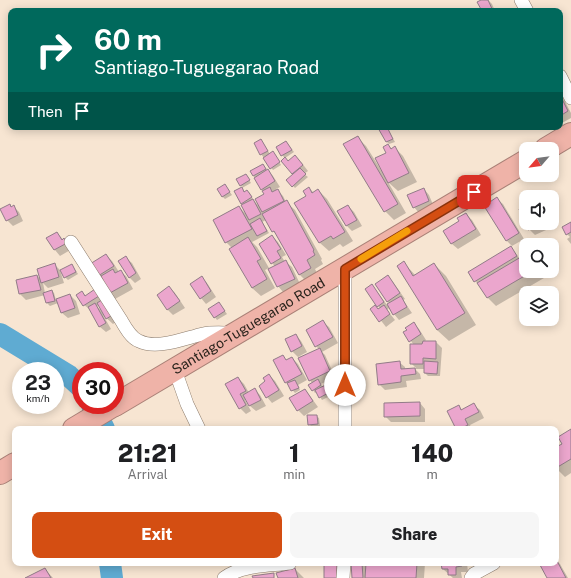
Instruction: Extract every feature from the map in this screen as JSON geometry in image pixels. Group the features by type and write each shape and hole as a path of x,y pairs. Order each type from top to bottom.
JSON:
{"highway":[{"path":"558,142 571,134"},
{"name":"Santiago-Tuguegarao Road","path":"124,400 519,165"},
{"name":"Santiago-Tuguegarao Road","path":"79,426 100,414"},
{"path":"0,473 12,466"}],"street":[{"path":"563,82 571,98"},
{"path":"71,242 120,320 138,341 150,344 163,343 204,334 234,333"},
{"path":"345,269 345,426"},
{"path":"175,370 187,404 198,426"},
{"path":"224,578 232,573 251,566"},
{"path":"343,578 344,566"},
{"path":"471,578 474,574 489,566"}],"building":[{"path":"481,0 488,0 492,8 480,8 477,2"},
{"path":"563,101 568,111 563,114"},
{"path":"379,130 388,130 393,139 386,142"},
{"path":"358,136 398,204 384,212 343,144"},
{"path":"261,139 268,151 260,155 254,143"},
{"path":"286,141 292,150 281,156 276,147"},
{"path":"388,144 391,149 395,146 409,173 388,183 375,158 386,153 383,147"},
{"path":"273,151 280,162 270,169 263,158"},
{"path":"295,155 303,165 292,174 281,161 285,157 288,161"},
{"path":"263,164 266,169 253,176 250,171"},
{"path":"300,168 306,174 292,187 286,180"},
{"path":"268,169 275,181 261,190 254,178"},
{"path":"246,174 250,180 240,186 236,179"},
{"path":"225,184 230,192 222,197 217,189"},
{"path":"242,187 244,192 247,190 252,197 241,204 234,191"},
{"path":"270,187 272,192 278,189 284,201 262,212 255,199 264,194 262,191"},
{"path":"309,187 312,193 318,189 345,232 333,239 331,236 319,243 294,203 306,196 303,191"},
{"path":"424,188 429,201 413,208 407,195"},
{"path":"497,197 519,233 506,241 484,206"},
{"path":"253,199 261,214 249,220 241,205"},
{"path":"287,200 314,250 315,255 307,260 311,268 299,275 274,231 272,232 262,214"},
{"path":"10,204 11,207 14,205 18,215 6,221 0,209"},
{"path":"348,205 357,220 346,226 337,211"},
{"path":"239,206 252,229 225,243 213,220"},
{"path":"466,213 476,229 451,244 443,231 459,221 457,218"},
{"path":"260,218 267,231 257,236 250,224"},
{"path":"571,222 571,232 566,235 562,227"},
{"path":"57,232 62,240 64,238 67,243 54,250 46,238"},
{"path":"272,235 281,249 277,251 281,258 271,264 259,244"},
{"path":"248,237 261,259 257,261 267,279 252,288 229,249"},
{"path":"511,246 517,256 474,282 468,272"},
{"path":"106,254 114,266 98,276 90,264"},
{"path":"126,256 136,273 129,278 118,261"},
{"path":"519,258 519,278 521,278 487,298 477,283"},
{"path":"286,260 295,279 277,287 268,269"},
{"path":"404,261 413,276 434,263 465,313 437,330 397,266"},
{"path":"55,263 59,277 41,283 37,269"},
{"path":"72,264 76,272 64,278 60,270"},
{"path":"113,269 115,273 121,270 128,283 108,294 101,281 103,280 101,276"},
{"path":"37,275 41,290 19,294 16,280"},
{"path":"388,275 400,293 387,302 375,284"},
{"path":"202,276 211,291 200,299 190,284"},
{"path":"372,284 384,302 377,307 365,289"},
{"path":"169,286 180,301 167,310 157,295"},
{"path":"95,289 99,296 83,306 76,295 82,291 85,296"},
{"path":"52,290 55,301 46,303 43,293"},
{"path":"70,294 75,308 61,313 56,299"},
{"path":"401,296 407,307 393,315 387,304"},
{"path":"105,298 114,314 106,319 97,303"},
{"path":"219,302 225,311 214,318 208,309"},
{"path":"95,303 106,323 99,327 88,307"},
{"path":"375,305 378,309 384,305 390,314 379,322 370,309"},
{"path":"323,320 333,337 315,347 306,330"},
{"path":"414,322 421,334 409,342 403,332 407,330 405,328"},
{"path":"296,334 302,346 291,352 285,339"},
{"path":"423,341 436,341 436,359 423,358 423,364 410,364 410,344 422,344"},
{"path":"320,348 330,371 309,381 298,358"},
{"path":"283,355 286,360 292,357 302,374 285,383 273,360"},
{"path":"400,361 401,369 415,368 416,374 401,376 401,382 378,385 376,364"},
{"path":"424,361 438,362 437,374 424,373"},
{"path":"269,374 279,390 266,398 259,386 265,381 263,378"},
{"path":"238,377 246,391 240,394 246,405 239,409 225,384"},
{"path":"318,379 321,385 312,391 308,385"},
{"path":"295,380 299,388 291,391 287,383"},
{"path":"330,383 334,390 319,398 315,390"},
{"path":"255,388 261,400 249,406 243,395"},
{"path":"305,389 313,401 297,411 289,398"},
{"path":"420,402 420,416 384,417 384,403"},
{"path":"474,403 479,412 465,419 468,425 454,426 447,411 459,405 461,410"},
{"path":"307,415 317,415 318,424 308,425"},
{"path":"571,429 571,459 559,466 559,446 562,444 559,436"},
{"path":"559,565 566,578 547,578 541,566 559,566"},
{"path":"324,566 337,566 337,578 324,578"},
{"path":"351,566 362,566 363,578 352,578"},
{"path":"366,566 417,566 416,578 365,578"},
{"path":"442,566 462,566 456,567 456,575 448,575 448,569 442,569"},
{"path":"45,568 51,578 25,578"},
{"path":"295,568 298,578 278,578 276,573"},
{"path":"274,573 274,578 253,578 252,576"}],"waterway":[{"path":"0,334 72,379"},
{"path":"96,414 102,426"},
{"path":"110,566 112,578"}],"slow traffic":[{"path":"361,259 407,231"}],"route":[{"path":"345,385 345,269 474,192"}]}
